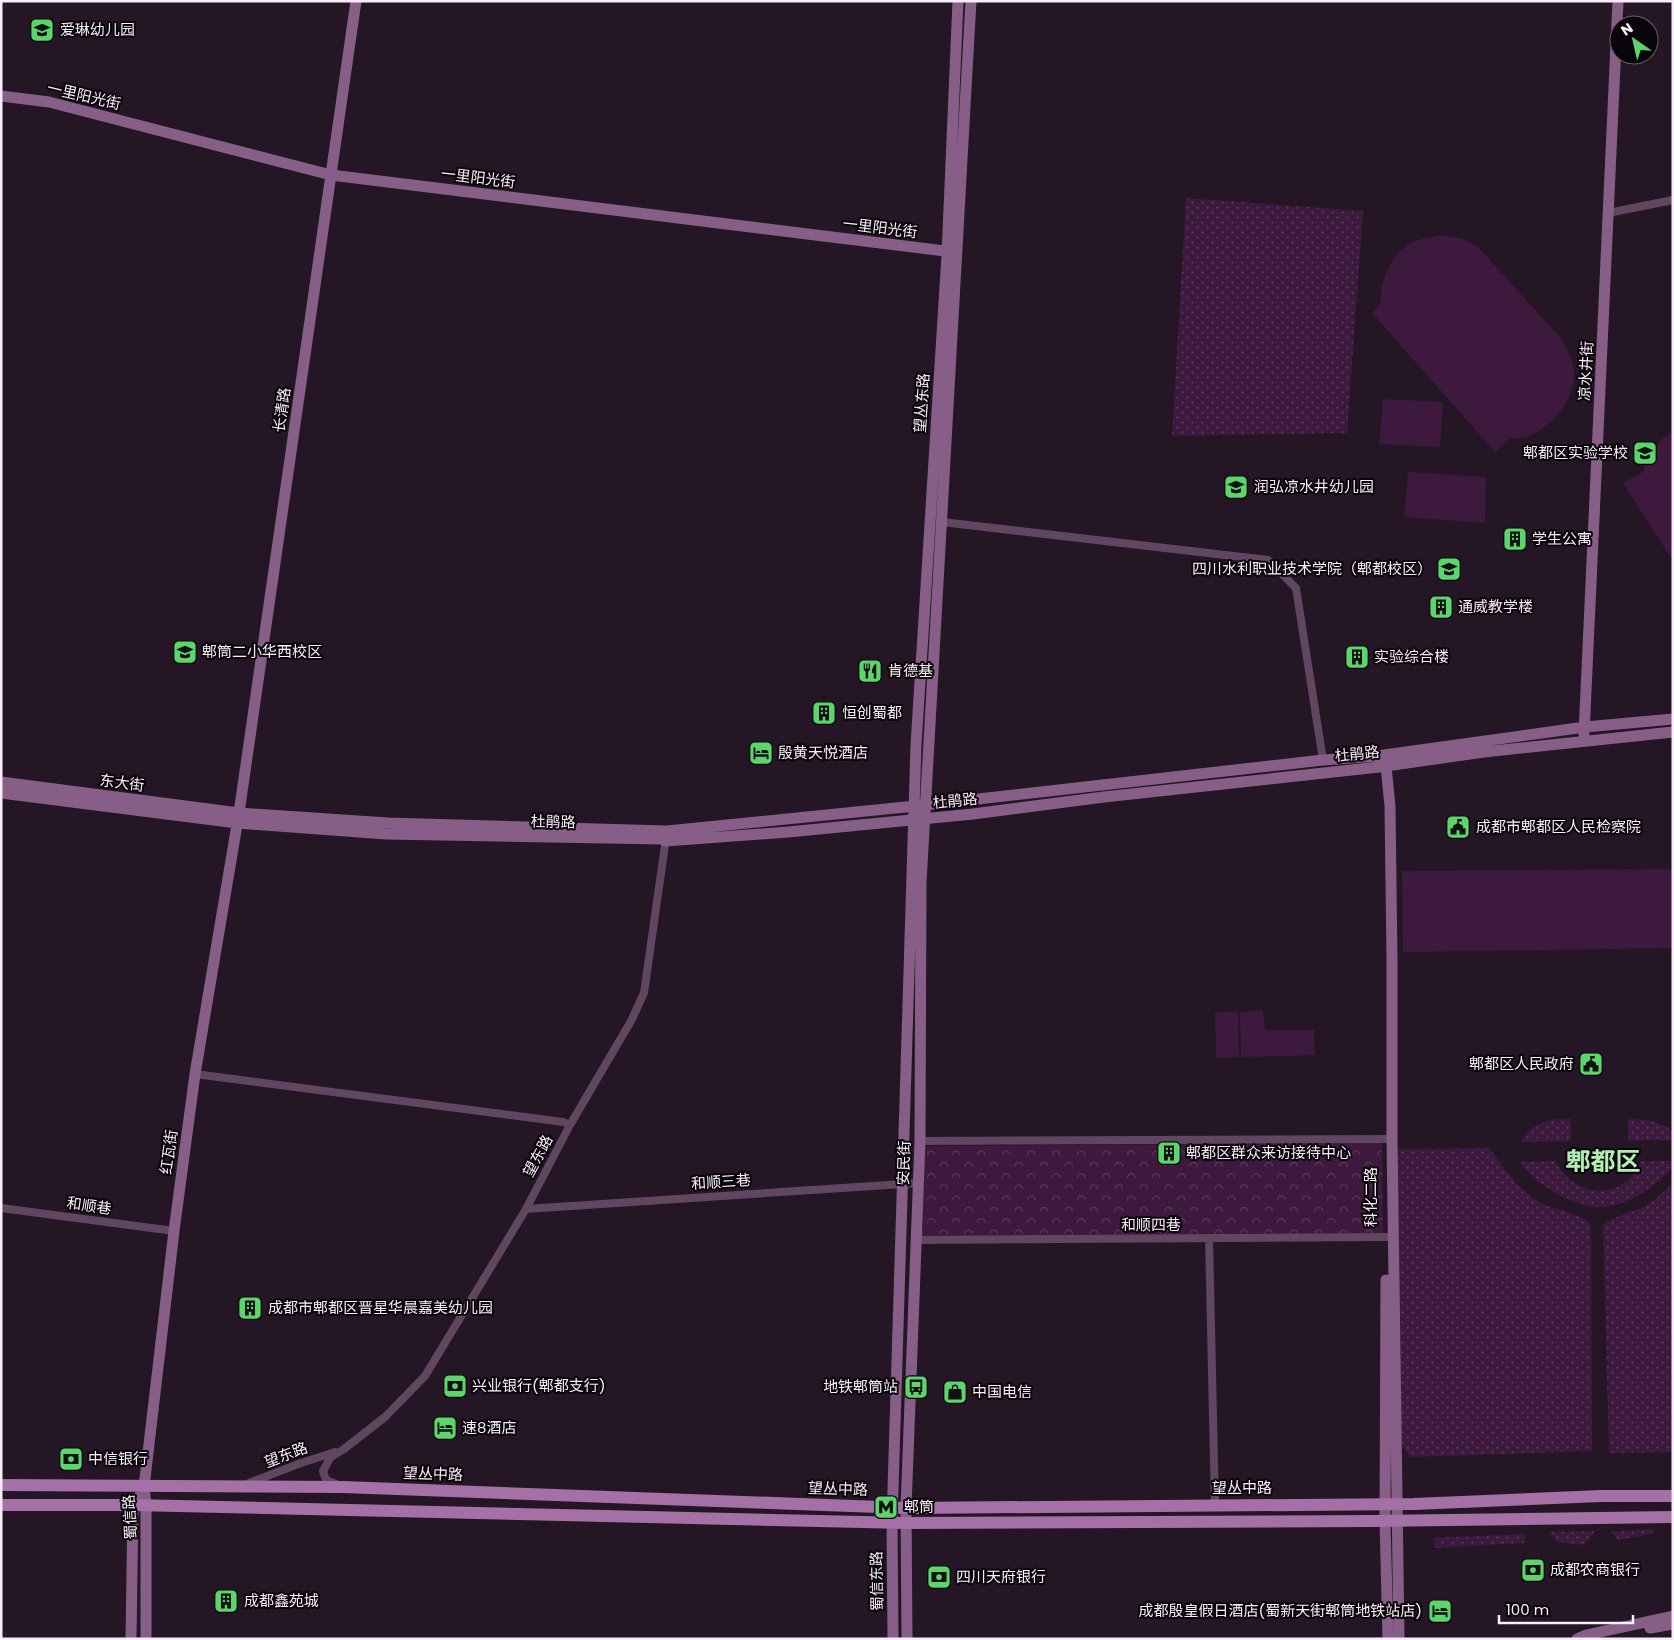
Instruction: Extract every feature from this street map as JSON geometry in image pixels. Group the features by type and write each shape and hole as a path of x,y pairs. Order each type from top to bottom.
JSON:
{"main road":[{"name":"长清路","path":"238,818 356,1"},
{"name":"望丛东路","path":"925,805 942,522 952,252 958,1"},
{"name":"望丛东路","path":"913,806 971,1"},
{"name":"凉水井街","path":"1584,741 1618,1"},
{"name":"一里阳光街","path":"1,96 49,102 331,175 952,252"},
{"name":"杜鹃路","path":"666,836 1323,760 1381,763 1584,728 1673,719"},
{"name":"杜鹃路","path":"238,818 666,836 788,832 918,819 1381,763 1673,732"},
{"name":"科化二路","path":"1381,763 1386,961 1386,1237 1391,1504 1388,1639"},
{"path":"1381,763 1390,806 1392,951 1391,1504"},
{"name":"东大街","path":"1,782 238,818"},
{"name":"东大街","path":"1,793 238,818"},
{"name":"安民街","path":"892,1522 902,1184 918,819 925,805"},
{"name":"安民街","path":"906,1523 920,1141 921,893 918,819 913,806"},
{"name":"红瓦街","path":"144,1487 174,1231 195,1074 238,818"},
{"name":"望丛中路","path":"1,1485 343,1488 906,1508 1391,1504 1600,1496 1673,1496"},
{"name":"蜀信路","path":"131,1639 140,1505 144,1487"},
{"path":"1,1505 140,1505 906,1523 1391,1521 1673,1517"},
{"name":"蜀信路","path":"140,1505 146,1639"},
{"path":"1391,1521 1399,1639"},
{"name":"蜀信东路","path":"892,1522 893,1639"},
{"name":"蜀信东路","path":"906,1523 906,1639"},
{"path":"1577,1639 1586,1635 1673,1616"},
{"path":"1602,1639 1673,1624"}],"street":[{"path":"1608,213 1673,200"},
{"path":"942,522 1268,560 1296,588 1323,760"},
{"name":"望东路","path":"343,1488 326,1480 323,1471 330,1458 385,1417 425,1376 526,1209 570,1125 631,1021 644,993 666,836"},
{"path":"195,1074 563,1122 570,1125"},
{"path":"920,1141 1386,1140"},
{"name":"和顺三巷","path":"526,1209 918,1183"},
{"name":"和顺巷","path":"1,1208 174,1231"},
{"name":"和顺四巷","path":"917,1240 1386,1237"},
{"path":"1209,1238 1216,1505"},
{"name":"望东路","path":"237,1486 261,1480 301,1463 344,1449"}],"green space":[{"path":"1186,198 1363,211 1347,433 1172,436"},
{"path":"1442,235 1463,239 1479,248 1560,337 1572,363 1574,372 1573,383 1563,407 1554,418 1533,434 1521,438 1510,438 1495,452 1372,313 1380,304 1385,275 1394,258 1418,240"},
{"path":"1383,399 1443,402 1440,447 1379,444"},
{"path":"1673,432 1673,561 1623,483 1643,472 1644,465 1653,448"},
{"path":"1408,472 1486,477 1485,523 1404,517"},
{"path":"1673,869 1673,948 1403,952 1402,871"},
{"path":"1263,1010 1265,1030 1314,1030 1315,1055 1241,1057 1240,1012"},
{"path":"1238,1011 1239,1057 1216,1058 1215,1012"},
{"path":"1556,1119 1571,1119 1571,1141 1520,1142 1535,1126"},
{"path":"1628,1119 1646,1120 1662,1125 1673,1131 1673,1140 1628,1141"},
{"path":"1382,1143 1383,1235 922,1238 924,1146"},
{"path":"1489,1148 1522,1189 1538,1201 1576,1215 1591,1224 1592,1451 1410,1457 1400,1443 1397,1149"},
{"path":"1555,1161 1564,1174 1575,1183 1586,1189 1599,1191 1611,1189 1622,1184 1633,1175 1641,1161 1673,1161 1673,1167 1647,1190 1627,1201 1605,1207 1593,1207 1579,1204 1557,1194 1537,1180 1520,1162"},
{"path":"1673,1183 1673,1452 1609,1453 1603,1225 1649,1204"},
{"path":"1655,1529 1651,1534 1618,1540 1612,1532"},
{"path":"1595,1531 1584,1545 1557,1542 1549,1532"},
{"path":"1525,1534 1525,1543 1434,1548 1434,1538"}],"place":[{"name":"爱琳幼儿园","path":"42,30"},
{"name":"郫都区实验学校","path":"1645,453"},
{"name":"润弘凉水井幼儿园","path":"1236,487"},
{"name":"学生公寓","path":"1515,539"},
{"name":"四川水利职业技术学院（郫都校区）","path":"1449,569"},
{"name":"通威教学楼","path":"1441,607"},
{"name":"郫筒二小华西校区","path":"185,652"},
{"name":"实验综合楼","path":"1357,657"},
{"name":"肯德基","path":"870,671"},
{"name":"恒创蜀都","path":"824,713"},
{"name":"殷黄天悦酒店","path":"761,753"},
{"name":"成都市郫都区人民检察院","path":"1458,827"},
{"name":"郫都区人民政府","path":"1591,1064"},
{"name":"郫都区群众来访接待中心","path":"1169,1153"},
{"name":"成都市郫都区晋星华晨嘉美幼儿园","path":"250,1308"},
{"name":"兴业银行(郫都支行)","path":"455,1386"},
{"name":"地铁郫筒站","path":"916,1387"},
{"name":"中国电信","path":"955,1392"},
{"name":"速8酒店","path":"445,1428"},
{"name":"中信银行","path":"71,1459"},
{"name":"郫筒","path":"886,1507"},
{"name":"成都农商银行","path":"1533,1570"},
{"name":"四川天府银行","path":"939,1577"},
{"name":"成都鑫苑城","path":"226,1601"},
{"name":"成都殷皇假日酒店(蜀新天街郫筒地铁站店)","path":"1440,1611"}],"district":[{"name":"郫都区","path":"1603,1161"}]}
